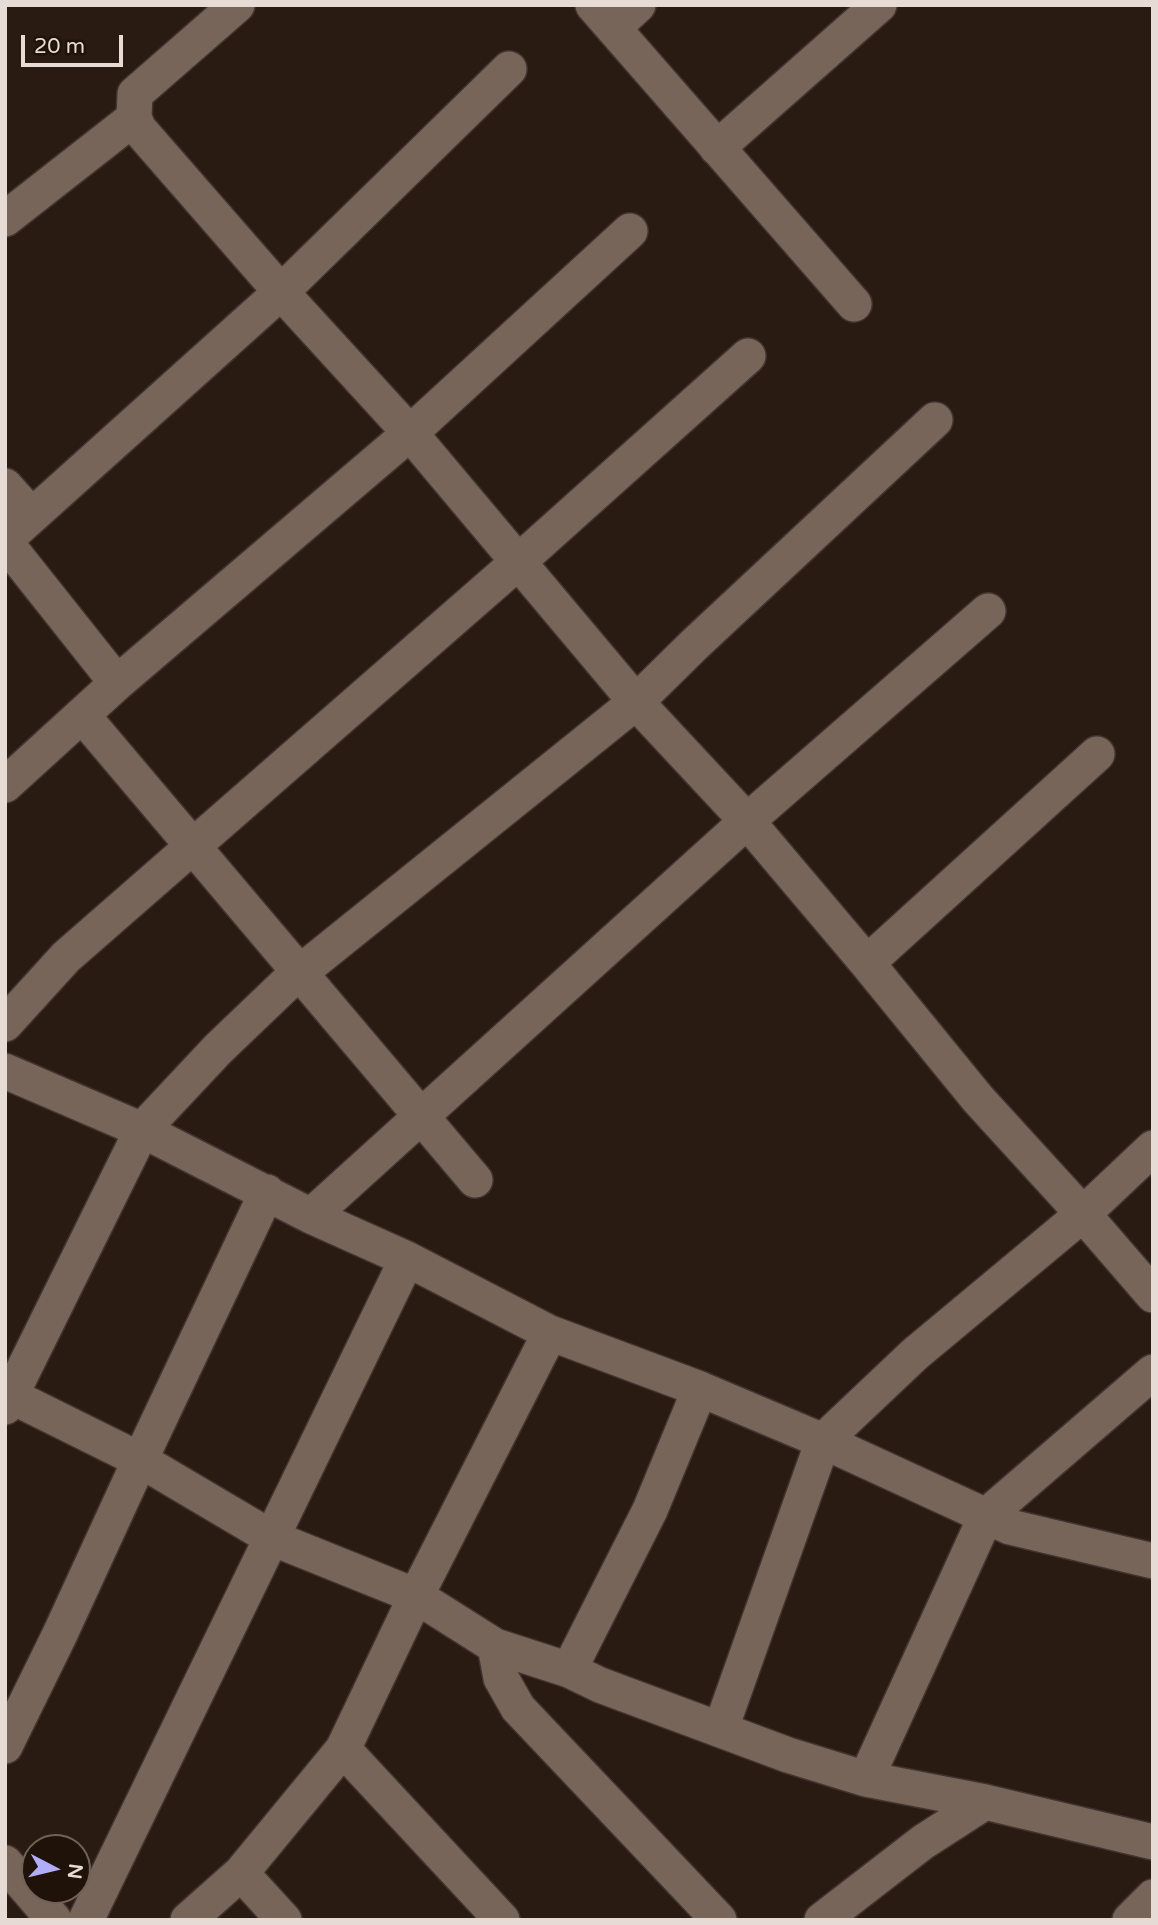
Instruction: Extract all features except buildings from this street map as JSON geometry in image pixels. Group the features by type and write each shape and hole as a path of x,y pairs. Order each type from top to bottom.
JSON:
{"street":[{"path":"237,5 135,94 134,118 139,129 281,292 410,433 636,702 747,821 978,1099 1153,1295"},
{"path":"718,148 879,5"},
{"path":"615,13 718,148 855,304"},
{"path":"117,683 5,541 281,292 509,69"},
{"path":"5,219 134,118"},
{"path":"5,785 117,683 410,433 630,231"},
{"path":"5,1024 66,957 517,563 748,356"},
{"path":"935,420 636,702 299,974 218,1049 142,1130 7,1398 140,1460 272,1538 416,1596 495,1646 569,1670 600,1685 788,1755 866,1779 985,1802 1153,1842"},
{"path":"5,486 31,515"},
{"path":"311,1216 747,821 988,611"},
{"path":"82,715 475,1180"},
{"path":"867,963 1097,754"},
{"path":"5,1071 142,1130 311,1216 407,1259 550,1333 700,1389 823,1441 1010,1527 1153,1561"},
{"path":"721,1728 823,1441 915,1354 1083,1214 1153,1148"},
{"path":"5,1746 267,1192"},
{"path":"86,1920 407,1259"},
{"path":"188,1920 241,1873 343,1749 416,1596 550,1333"},
{"path":"866,1779 986,1516 1153,1372"},
{"path":"569,1670 650,1510 700,1389"},
{"path":"495,1646 501,1678 519,1709 719,1920"},
{"path":"343,1749 502,1920"},
{"path":"822,1920 923,1842 985,1802"},
{"path":"5,1863 54,1920"},
{"path":"241,1873 284,1920"},
{"path":"1130,1920 1153,1897"}]}
